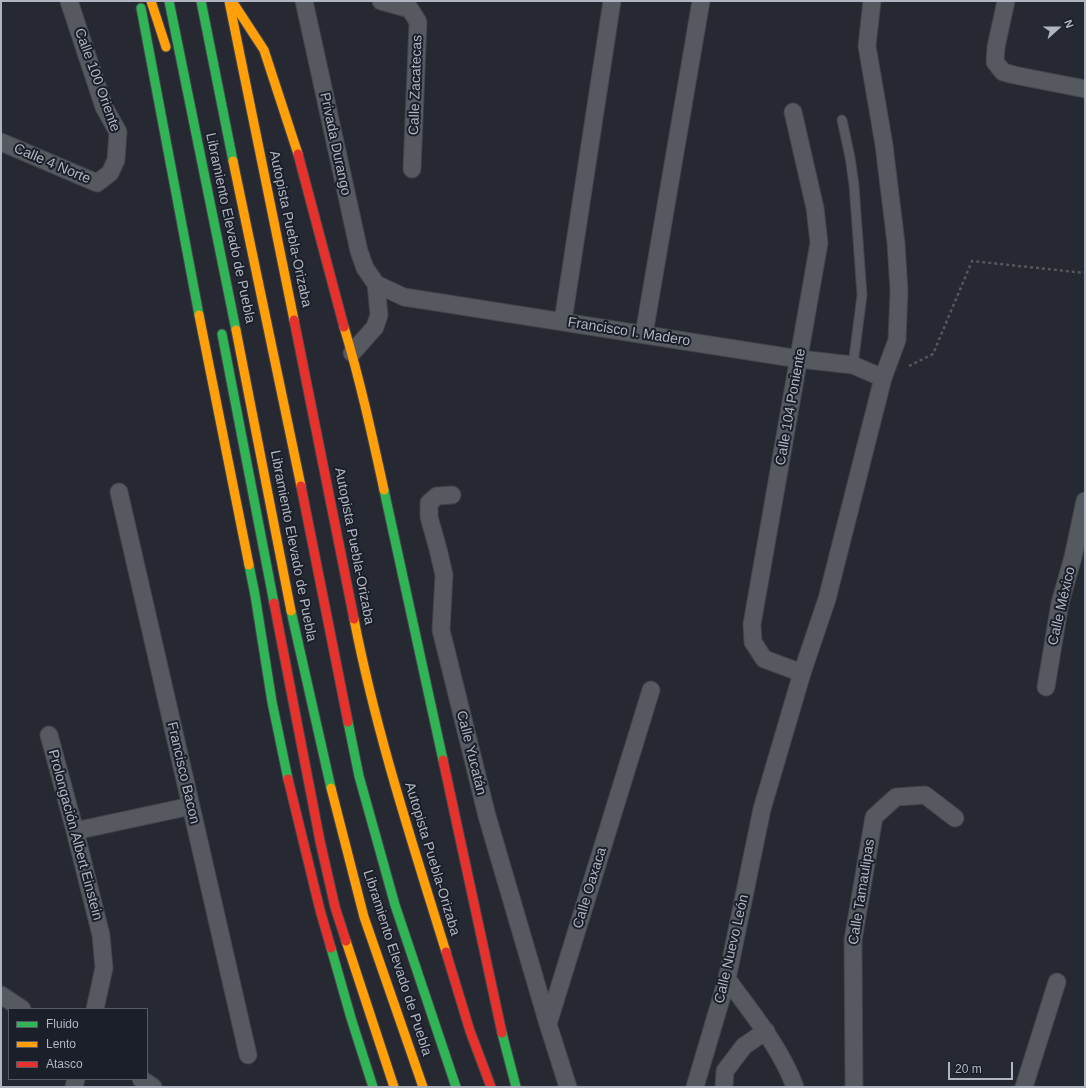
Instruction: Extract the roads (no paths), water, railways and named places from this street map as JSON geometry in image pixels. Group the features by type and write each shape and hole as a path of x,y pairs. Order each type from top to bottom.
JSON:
{"main road":[{"path":"140,1 218,415 255,595 272,702 294,807 320,910 350,1018 373,1087"},
{"path":"151,1 168,55"},
{"name":"Libramiento Elevado de Puebla","path":"169,1 252,409 294,628 327,771 364,917 423,1087"},
{"name":"Libramiento Elevado de Puebla","path":"202,1 244,216 312,538 359,776 395,905 456,1087"},
{"path":"230,1 264,50 303,168 352,353 371,430 507,1056 516,1087"},
{"name":"Autopista Puebla-Orizaba","path":"230,1 362,661 393,776 430,901 470,1031 491,1087"},
{"path":"220,327 320,841 337,914 394,1087"}],"street":[{"name":"Calle 100 Oriente","path":"69,1 104,107 118,132 116,160"},
{"name":"Privada Durango","path":"304,1 359,251 365,268 376,284"},
{"name":"Calle Zacatecas","path":"381,1 410,9 418,22 412,169"},
{"path":"563,322 612,1"},
{"path":"644,334 701,1"},
{"name":"Calle Nuevo León","path":"695,1087 727,979 762,809 802,673 827,600 883,378 897,340 899,291 896,243 884,145 867,46 872,1"},
{"path":"1006,1 996,47 995,62 1003,72 1085,89"},
{"name":"Calle 104 Poniente","path":"793,112 815,208 819,243 800,359 752,624 753,642 764,659 802,673"},
{"name":"Calle 4 Norte","path":"1,142 97,183 110,173 116,160"},
{"path":"352,353 375,327 379,314 376,284"},
{"name":"Francisco I. Madero","path":"376,284 404,296 800,359 853,365 883,378"},
{"name":"Francisco Bacon","path":"119,492 248,1055"},
{"name":"Calle Yucatán","path":"452,495 437,496 429,503 429,517 444,575 441,630 487,816 548,1024"},
{"name":"Calle México","path":"1046,687 1060,603 1079,559 1085,501"},
{"name":"Calle Oaxaca","path":"548,1024 651,690"},
{"name":"Prolongación Albert Einstein","path":"49,735 101,935 104,968 95,1008"},
{"name":"Calle Tamaulipas","path":"854,1087 853,940 874,817 896,797 925,795 955,818"},
{"path":"75,831 190,806"},
{"path":"727,979 766,1031 792,1077 795,1087"},
{"path":"1024,1087 1057,982"},
{"path":"1,995 20,1008"},
{"path":"548,1024 568,1087"},
{"path":"724,1087 725,1071 744,1046 766,1031"},
{"path":"142,1080 153,1087"}],"lane":[{"path":"842,120 850,156 854,185 862,295 853,365"}]}
